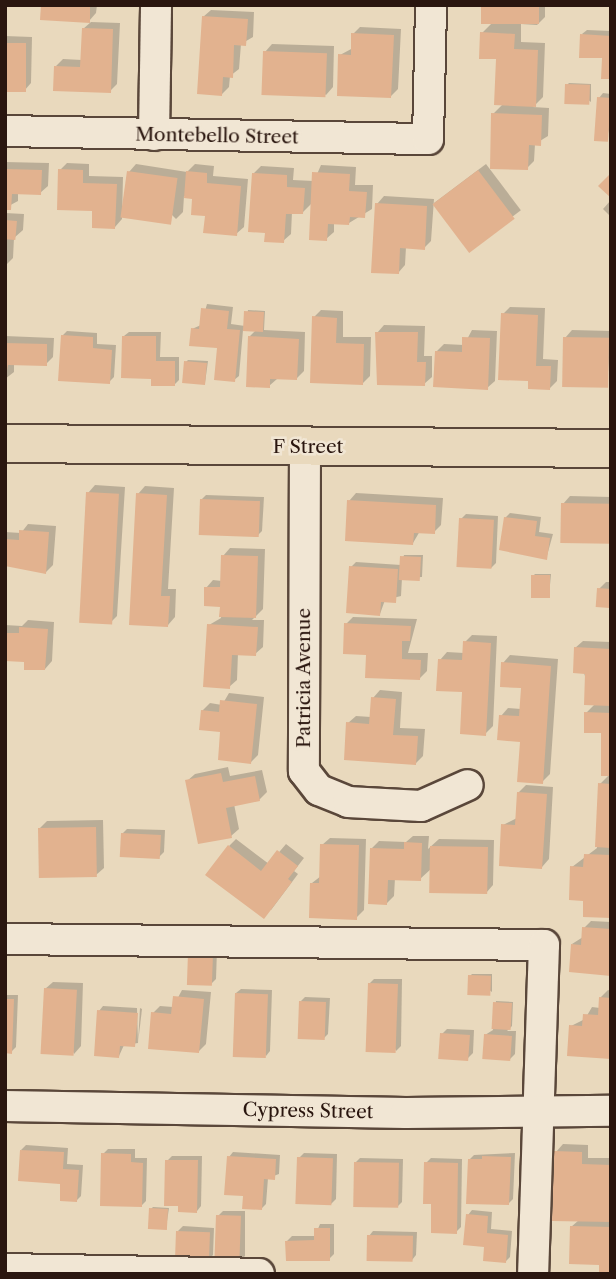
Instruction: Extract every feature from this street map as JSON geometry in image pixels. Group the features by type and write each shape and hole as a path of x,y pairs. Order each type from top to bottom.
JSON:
{"main road":[{"name":"F Street","path":"5,443 611,448"}],"street":[{"path":"154,135 156,5"},
{"name":"Montebello Street","path":"5,131 428,139 431,5"},
{"name":"Patricia Avenue","path":"305,447 304,771 319,790 348,802 421,806 468,786"},
{"path":"5,939 544,945 533,1274"},
{"name":"Cypress Street","path":"5,1106 406,1113 537,1109 611,1111"},
{"path":"5,1269 259,1274"}],"building":[{"path":"41,5 90,5 90,23 40,20"},
{"path":"481,5 539,5 539,24 481,24"},
{"path":"202,16 248,19 246,46 234,45 233,78 223,77 222,96 197,94"},
{"path":"82,28 113,29 111,93 53,91 54,66 80,67"},
{"path":"480,32 515,34 514,49 538,50 536,107 494,105 496,59 479,59"},
{"path":"351,33 394,35 391,98 337,96 338,54 351,55"},
{"path":"580,34 611,36 611,79 601,79 602,58 579,58"},
{"path":"5,43 26,43 26,92 5,92"},
{"path":"263,51 327,53 325,97 261,95"},
{"path":"565,84 590,85 589,105 564,104"},
{"path":"597,97 611,98 608,142 594,141"},
{"path":"491,113 542,115 541,146 529,145 528,170 490,169"},
{"path":"5,169 42,170 41,195 12,194 11,210 5,210"},
{"path":"58,169 83,170 83,183 117,184 115,229 92,228 92,211 57,210"},
{"path":"478,170 515,219 469,253 432,204"},
{"path":"127,171 178,178 171,225 120,218"},
{"path":"186,171 207,173 207,183 241,186 237,236 203,233 205,216 191,215 192,199 184,198"},
{"path":"312,172 350,174 349,191 367,192 365,218 350,217 349,225 328,224 327,241 309,240"},
{"path":"252,173 287,175 287,187 305,188 303,214 286,214 284,243 264,242 265,233 248,232"},
{"path":"611,173 611,198 598,186"},
{"path":"375,203 427,206 425,250 400,248 399,274 371,273"},
{"path":"5,220 17,221 15,240 5,239"},
{"path":"201,308 229,311 227,329 240,330 235,382 214,380 217,348 189,346 191,328 199,329"},
{"path":"244,311 264,312 263,332 243,331"},
{"path":"501,313 538,315 536,366 551,366 550,390 528,389 528,381 498,380"},
{"path":"312,316 337,318 336,343 364,344 363,385 310,383"},
{"path":"375,332 418,332 417,362 426,362 425,386 377,385"},
{"path":"61,335 93,337 93,348 112,350 110,384 58,381"},
{"path":"122,336 156,336 156,361 175,361 175,386 151,386 151,379 121,378"},
{"path":"248,336 299,339 297,380 270,379 270,388 246,387"},
{"path":"462,337 490,338 488,390 433,387 435,351 462,352"},
{"path":"563,337 609,338 608,388 562,387"},
{"path":"5,343 47,344 47,366 8,365 5,381"},
{"path":"184,361 207,363 205,385 182,383"},
{"path":"86,492 119,494 112,625 79,623"},
{"path":"136,493 167,495 161,596 170,596 168,627 129,625"},
{"path":"200,499 260,501 259,537 199,535"},
{"path":"347,500 436,505 435,534 414,533 413,545 345,541"},
{"path":"561,503 611,504 610,544 560,543"},
{"path":"504,517 537,521 535,536 550,538 547,560 499,550"},
{"path":"459,518 494,520 491,569 456,567"},
{"path":"19,530 49,532 46,574 5,566 5,539 19,540"},
{"path":"221,555 258,556 256,618 219,617 220,607 204,606 204,587 220,587"},
{"path":"400,556 421,557 420,581 399,580"},
{"path":"349,566 398,569 396,603 381,602 380,616 346,613"},
{"path":"531,575 550,575 550,598 531,598"},
{"path":"597,588 611,589 610,608 596,607"},
{"path":"344,623 411,626 410,641 402,641 402,659 421,660 420,680 365,678 366,655 343,654"},
{"path":"207,624 258,627 256,656 232,655 230,689 203,687"},
{"path":"19,627 48,629 45,670 24,670 24,662 5,661 5,633 19,633"},
{"path":"463,641 491,643 486,736 460,734 462,692 436,691 438,659 462,660"},
{"path":"574,647 611,649 611,706 584,705 585,674 573,673"},
{"path":"501,662 551,666 543,784 517,782 520,742 497,740 499,715 519,716 521,688 500,687"},
{"path":"371,697 396,699 393,735 418,736 416,765 344,760 346,722 369,724"},
{"path":"220,700 257,704 251,764 218,760 220,732 199,730 201,710 219,712"},
{"path":"584,712 611,713 611,776 601,776 601,733 584,733"},
{"path":"221,773 223,782 255,776 260,801 226,808 232,838 198,844 185,780"},
{"path":"598,783 611,784 611,848 595,847"},
{"path":"517,792 547,794 542,869 499,866 501,824 515,825"},
{"path":"96,827 97,877 39,878 38,828"},
{"path":"121,833 161,835 160,859 120,857"},
{"path":"404,842 422,843 421,881 388,880 387,905 368,904 370,848 404,849"},
{"path":"320,844 359,845 357,920 309,918 310,883 319,883"},
{"path":"228,845 261,871 277,850 298,866 288,879 292,882 264,919 205,875"},
{"path":"430,846 488,847 487,894 429,893"},
{"path":"584,854 611,855 611,918 583,917 583,901 569,900 570,866 583,867"},
{"path":"582,927 611,929 611,976 569,972 571,944 581,945"},
{"path":"188,953 213,954 212,986 187,985"},
{"path":"468,975 491,976 490,996 467,995"},
{"path":"368,983 398,984 396,1053 366,1052"},
{"path":"44,988 77,990 74,1056 41,1054"},
{"path":"235,993 268,994 266,1058 233,1057"},
{"path":"173,996 204,999 199,1053 148,1049 151,1012 171,1014"},
{"path":"599,997 611,998 611,1059 567,1056 569,1025 582,1026 583,1014 598,1015"},
{"path":"5,999 14,999 12,1054 5,1053"},
{"path":"299,1001 326,1002 325,1040 298,1039"},
{"path":"493,1002 512,1003 511,1030 492,1029"},
{"path":"97,1010 138,1013 135,1047 120,1046 119,1058 94,1056"},
{"path":"440,1033 470,1035 468,1061 438,1059"},
{"path":"484,1034 512,1036 510,1061 482,1059"},
{"path":"20,1150 64,1152 63,1169 79,1170 77,1202 60,1201 60,1184 18,1181"},
{"path":"554,1151 582,1152 582,1164 611,1165 611,1222 552,1221"},
{"path":"101,1153 131,1154 131,1162 143,1163 142,1207 100,1206"},
{"path":"227,1156 276,1159 275,1180 264,1179 262,1210 242,1209 243,1196 224,1195"},
{"path":"482,1156 511,1157 509,1205 466,1204 468,1159 482,1159"},
{"path":"297,1157 333,1158 331,1205 295,1204"},
{"path":"165,1160 198,1160 197,1213 178,1212 178,1206 164,1206"},
{"path":"354,1162 399,1163 398,1208 353,1207"},
{"path":"424,1162 458,1163 457,1234 431,1233 431,1204 423,1204"},
{"path":"149,1208 168,1209 167,1230 148,1229"},
{"path":"466,1214 488,1216 487,1233 508,1235 506,1263 483,1261 484,1247 463,1245"},
{"path":"216,1215 241,1216 239,1263 214,1262"},
{"path":"570,1226 611,1227 611,1274 599,1274 599,1265 569,1264"},
{"path":"314,1228 330,1228 330,1261 286,1261 285,1241 314,1240"},
{"path":"176,1231 210,1232 209,1261 175,1260"},
{"path":"367,1235 413,1236 413,1262 367,1261"}]}
